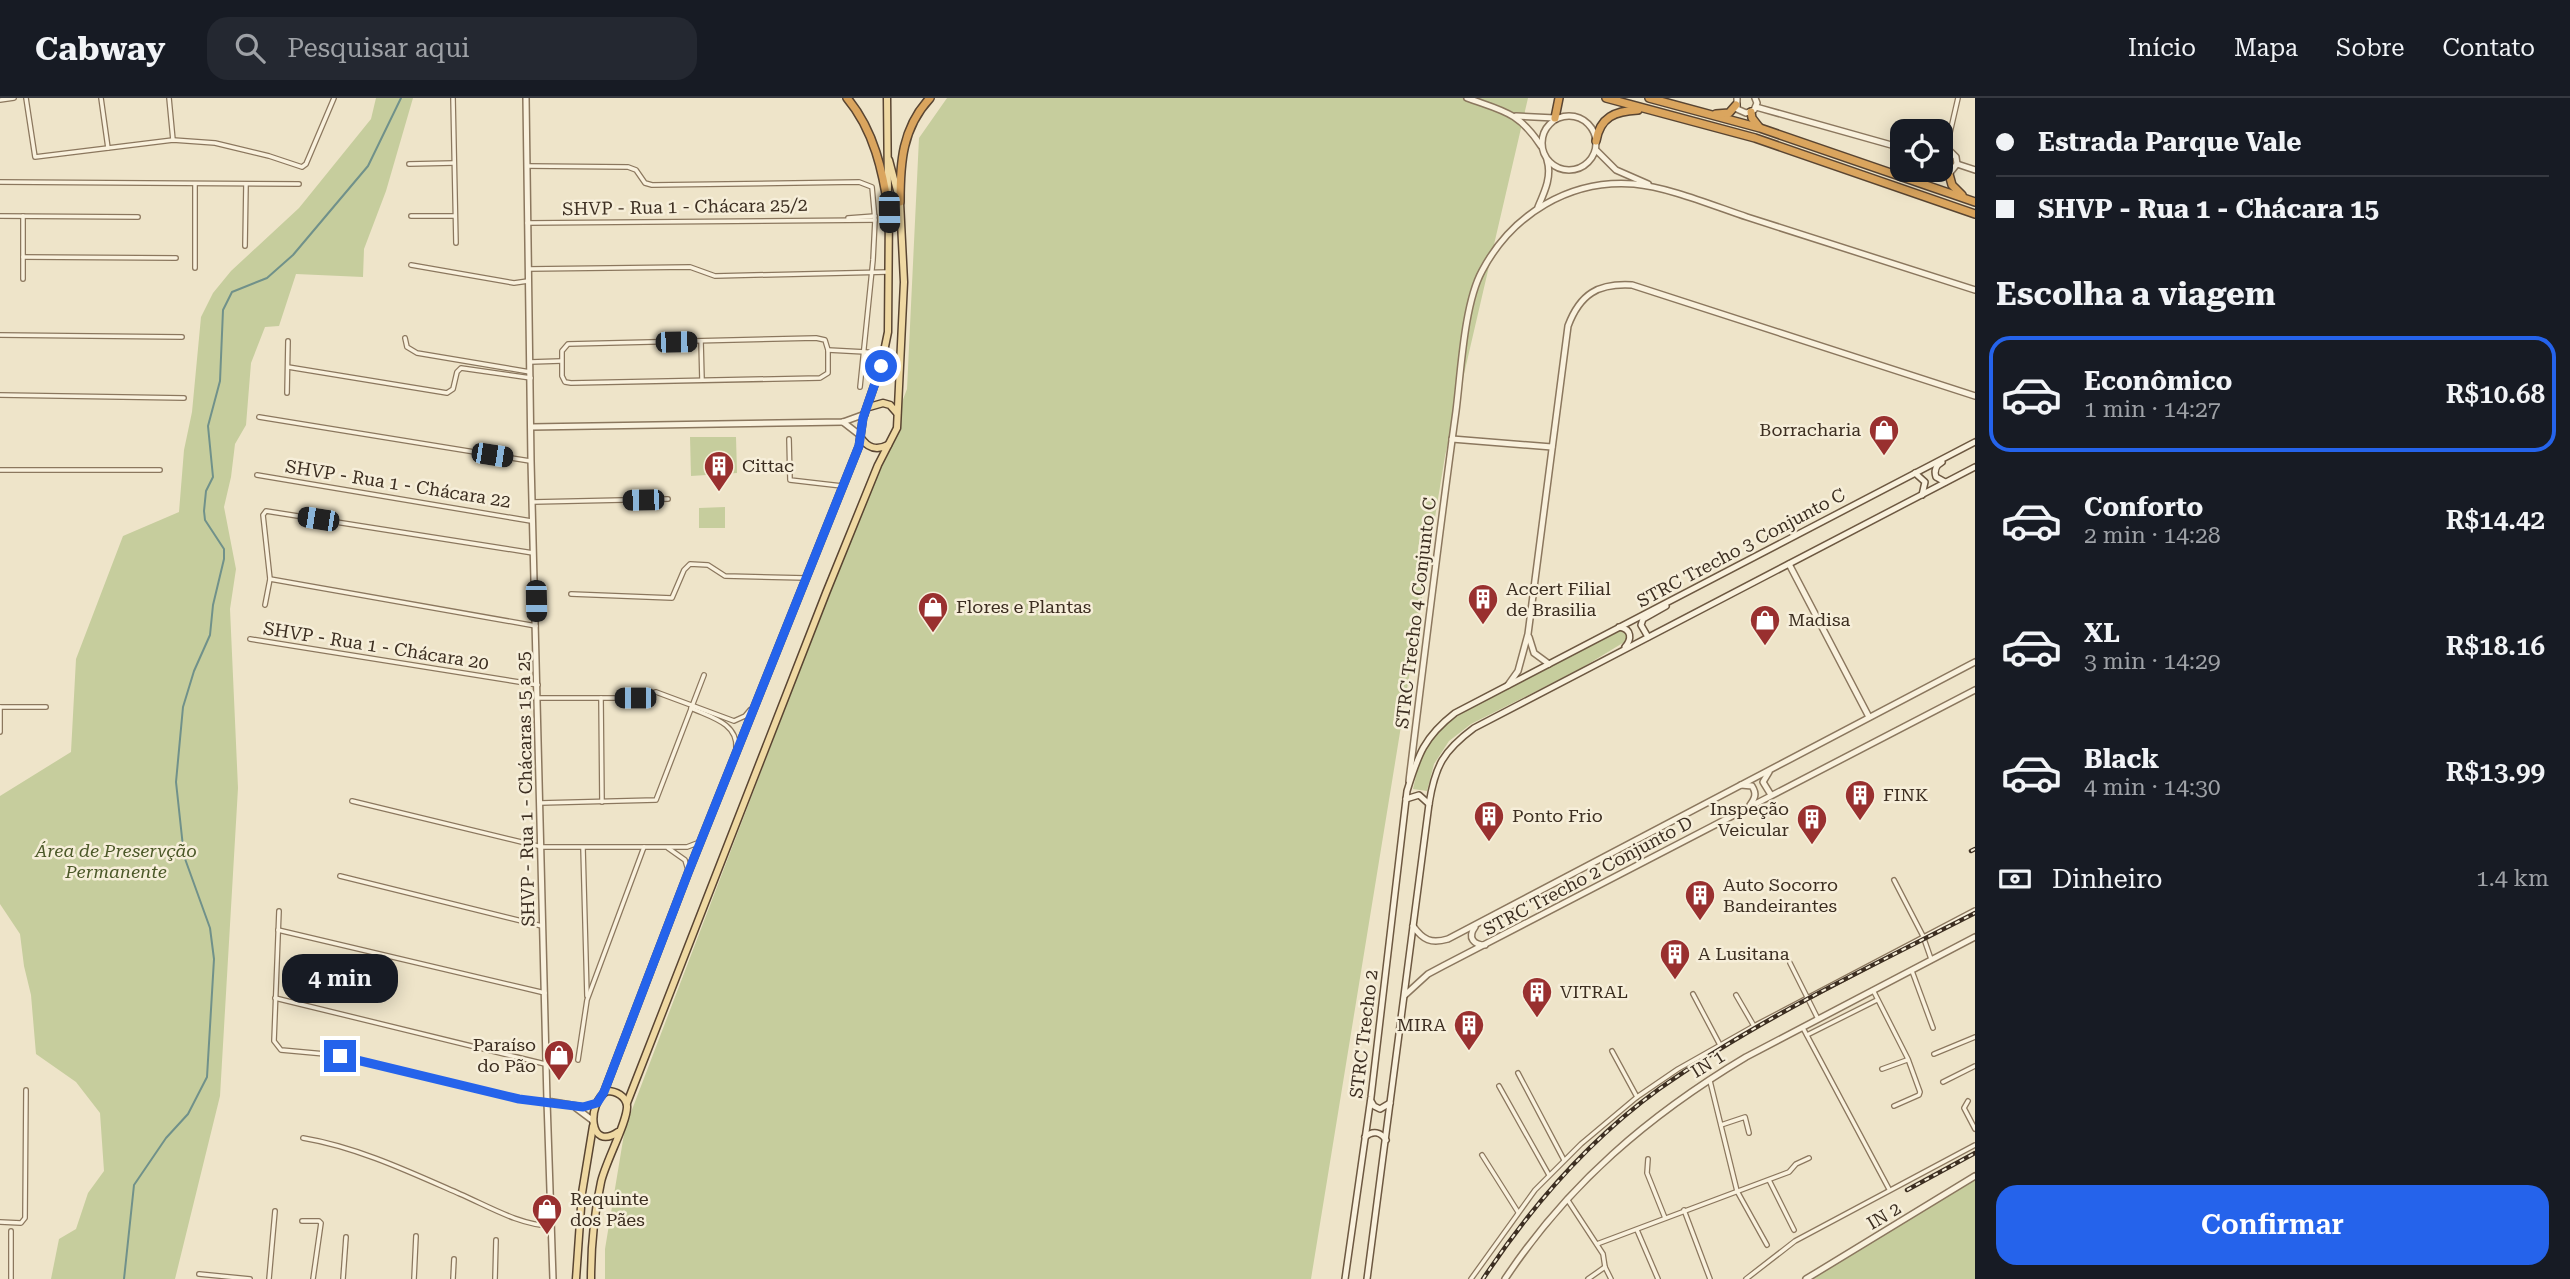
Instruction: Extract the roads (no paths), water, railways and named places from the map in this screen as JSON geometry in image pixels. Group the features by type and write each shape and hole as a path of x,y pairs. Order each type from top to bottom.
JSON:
{"highway":[{"path":"847,98 860,117 876,153 889,212"},
{"path":"901,202 902,156 906,138 930,98"},
{"path":"1555,118 1559,98"},
{"path":"1606,98 1755,138 1975,214"},
{"path":"1649,98 1760,128 1890,172"},
{"path":"1700,112 1729,113 1736,101"},
{"path":"1596,141 1602,124 1610,115 1620,111 1647,109"},
{"path":"1754,109 1752,118 1760,128"},
{"path":"1919,182 1972,201"},
{"path":"1951,182 1972,201"}],"main road":[{"path":"576,1279 582,1193 597,1103 604,1092 861,437 884,353 889,318 887,98"},
{"path":"591,1279 593,1229 601,1182 624,1120 626,1103 826,593 897,428 904,304 901,202 886,148"},
{"path":"866,411 883,403 890,405 897,413"},
{"path":"861,437 866,444 874,448 888,445"},
{"path":"604,1092 616,1092 626,1103"},
{"path":"593,1123 598,1133 606,1136 618,1132"}],"street":[{"path":"0,100 14,98"},
{"path":"26,98 34,156 173,140 215,143 302,167 306,164 334,98"},
{"path":"101,98 108,148"},
{"path":"169,98 173,140"},
{"path":"453,98 456,243"},
{"name":"SHVP - Rua 1 - Chácaras 15 a 25","path":"526,98 531,461 544,926 545,1064 553,1279"},
{"path":"1467,98 1516,116 1581,118 1590,126 1596,141 1596,150 1586,164 1573,170 1559,168 1547,159"},
{"path":"1728,98 1736,101 1741,112 1754,109 1890,145"},
{"path":"1754,109 1755,98"},
{"path":"1952,119 1958,98"},
{"path":"1516,116 1542,146 1549,166 1547,186 1538,207"},
{"path":"1542,146 1544,133 1555,118"},
{"path":"1596,150 1616,170 1660,190 1975,290"},
{"path":"1953,154 1957,164"},
{"path":"409,164 454,163"},
{"path":"1957,164 1975,170"},
{"path":"1953,170 1957,164"},
{"path":"526,166 628,167 636,170 645,183 652,185 859,182 872,187 875,218 873,273 860,387"},
{"path":"0,182 299,184"},
{"path":"195,184 195,268"},
{"path":"245,246 246,184"},
{"name":"STRC Trecho 4 Conjunto C","path":"1407,791 1474,288 1492,254 1506,235 1538,207 1562,194 1609,184 1636,184 1660,190"},
{"path":"0,216 138,217"},
{"path":"23,216 23,279"},
{"path":"411,216 456,216"},
{"name":"SHVP - Rua 1 - Chácara 25/2","path":"527,223 875,218"},
{"path":"23,257 176,258"},
{"path":"411,265 514,283 528,281"},
{"path":"528,269 690,267 711,276 858,271 887,274"},
{"path":"1508,685 1518,671 1528,634 1568,326 1574,310 1599,288 1615,284 1632,285 1973,395"},
{"path":"0,335 182,337"},
{"path":"405,338 407,347 416,353 531,375"},
{"path":"816,338 825,340 828,350 828,373 820,379 568,383 562,376 562,348 568,344 816,338"},
{"path":"287,393 288,341"},
{"path":"701,341 702,380"},
{"path":"828,350 884,353"},
{"path":"530,362 561,361"},
{"path":"288,367 447,393 453,389 457,372 461,368 531,375"},
{"path":"0,396 184,398"},
{"path":"531,427 843,422 866,411"},
{"path":"259,417 531,461"},
{"path":"843,422 861,437"},
{"path":"789,439 790,480 842,486"},
{"path":"1452,439 1552,447"},
{"path":"1947,482 1936,477 1936,468 1975,443"},
{"name":"STRC Trecho 3 Conjunto C","path":"1407,791 1417,756 1425,741 1439,725 1455,713 1975,443"},
{"name":"STRC Trecho 3 Conjunto C","path":"1413,926 1436,769 1454,743 1474,728 1975,467"},
{"path":"0,470 160,470"},
{"path":"1915,473 1924,482 1922,495"},
{"name":"SHVP - Rua 1 - Chácara 22","path":"257,475 533,521"},
{"path":"533,502 668,499"},
{"path":"265,605 270,579 263,515 266,511 535,554"},
{"path":"571,594 672,598 684,570 690,564 712,566 725,576 806,578"},
{"path":"1789,564 1869,718"},
{"path":"270,579 536,626"},
{"path":"1648,637 1642,625 1643,619 1674,599"},
{"path":"1619,627 1628,630 1630,636 1623,650"},
{"path":"1528,634 1534,653 1549,664"},
{"name":"SHVP - Rua 1 - Chácara 20","path":"250,639 538,685"},
{"path":"1413,926 1424,939 1439,941 1479,923 1975,662"},
{"path":"540,803 656,800 704,675"},
{"name":"STRC Trecho 2 Conjunto D","path":"1405,995 1428,974 1975,690"},
{"path":"538,698 635,698 656,692 734,721"},
{"path":"601,698 603,802"},
{"path":"731,728 734,721 748,714 756,702"},
{"path":"690,706 731,728 737,739 736,755"},
{"path":"0,732 0,707 46,707"},
{"path":"1770,795 1764,786 1764,780 1774,768"},
{"path":"1739,785 1752,786 1755,791 1755,797 1748,807"},
{"name":"STRC Trecho 2","path":"1345,1279 1371,1097 1407,791"},
{"path":"1406,799 1419,795 1429,804"},
{"path":"352,802 542,847 666,847 701,842"},
{"path":"682,857 687,846"},
{"path":"587,1000 644,847"},
{"path":"666,847 682,857 687,863 688,873"},
{"path":"578,1060 587,1000 583,848"},
{"path":"340,876 544,926"},
{"path":"1894,880 1923,936 1931,959"},
{"path":"1471,1279 1518,1212 1549,1175 1637,1097 1678,1069 1754,1026 1975,910"},
{"path":"279,911 274,1041 281,1050 337,1055 519,1099 588,1107 597,1103"},
{"path":"1479,923 1471,938 1476,944 1486,945"},
{"name":"STRC Trecho 2","path":"1367,1279 1413,926"},
{"path":"278,930 545,993"},
{"name":"IN 1","path":"1505,1279 1567,1199 1615,1150 1709,1079 1975,937"},
{"path":"1790,963 1818,1019"},
{"path":"1911,969 1933,1028"},
{"path":"1873,990 1908,1059 1920,1094 1894,1106"},
{"path":"1693,994 1720,1046"},
{"path":"1736,995 1754,1026"},
{"path":"275,998 545,1064"},
{"path":"1807,1035 1878,1000"},
{"path":"1803,1028 1889,1189"},
{"path":"1934,1054 1975,1037"},
{"path":"1612,1051 1637,1097"},
{"path":"1882,1069 1908,1059"},
{"path":"1943,1082 1975,1066"},
{"path":"1518,1073 1564,1160"},
{"path":"1709,1079 1737,1191 1767,1245"},
{"path":"1499,1086 1549,1175"},
{"path":"0,1222 18,1223 25,1218 26,1090"},
{"path":"1371,1097 1372,1104 1380,1109 1389,1106 1391,1100"},
{"path":"1968,1101 1964,1108 1975,1129"},
{"path":"574,1106 593,1123"},
{"path":"1721,1125 1745,1117 1749,1133"},
{"path":"1365,1137 1374,1132 1386,1140"},
{"path":"303,1138 328,1143 362,1155 515,1218 552,1226"},
{"path":"1746,1279 1784,1248 1975,1145"},
{"path":"1482,1155 1518,1212"},
{"path":"1597,1244 1790,1172 1796,1164 1809,1158"},
{"path":"1648,1159 1647,1173 1665,1218"},
{"name":"IN 2","path":"1806,1279 1975,1176"},
{"path":"1769,1180 1794,1230"},
{"path":"1567,1199 1605,1258 1605,1267 1611,1279"},
{"path":"1684,1210 1710,1279"},
{"path":"269,1279 275,1211"},
{"path":"302,1221 321,1223 313,1279"},
{"path":"1637,1230 1658,1279"},
{"path":"11,1231 11,1279"},
{"path":"415,1279 416,1236"},
{"path":"343,1279 346,1237"},
{"path":"495,1279 496,1240"},
{"path":"453,1279 454,1259"},
{"path":"1588,1279 1605,1267"},
{"path":"199,1274 250,1279"}],"waterway":[{"path":"124,1279 134,1185 166,1138 188,1114 207,1077 214,959 210,928 184,856 176,782 183,707 194,671 210,635 213,605 224,559 224,549 205,520 204,511 206,491 213,477 208,426 220,381 223,310 232,292 267,278 293,255 368,166 401,98"}],"railway":[{"path":"1971,851 1975,849"},
{"path":"1483,1279 1541,1201 1585,1152 1659,1089 1774,1017 1975,913"},
{"path":"1907,1190 1975,1153"}],"place":[{"name":"Borracharia","path":"1884,457"},
{"name":"Cittac","path":"719,493"},
{"name":"Accert Filial de Brasilia","path":"1483,626"},
{"name":"Flores e Plantas","path":"933,634"},
{"name":"Madisa","path":"1765,647"},
{"name":"FINK","path":"1860,822"},
{"name":"Ponto Frio","path":"1489,843"},
{"name":"Inspeção Veicular","path":"1812,846"},
{"name":"Auto Socorro Bandeirantes","path":"1700,922"},
{"name":"A Lusitana","path":"1675,981"},
{"name":"VITRAL","path":"1537,1019"},
{"name":"MIRA","path":"1469,1052"},
{"name":"Paraíso do Pão","path":"559,1082"},
{"name":"Requinte dos Pães","path":"547,1236"}],"park label":[{"name":"Área de Preservção Permanente","path":"116,861"}]}
